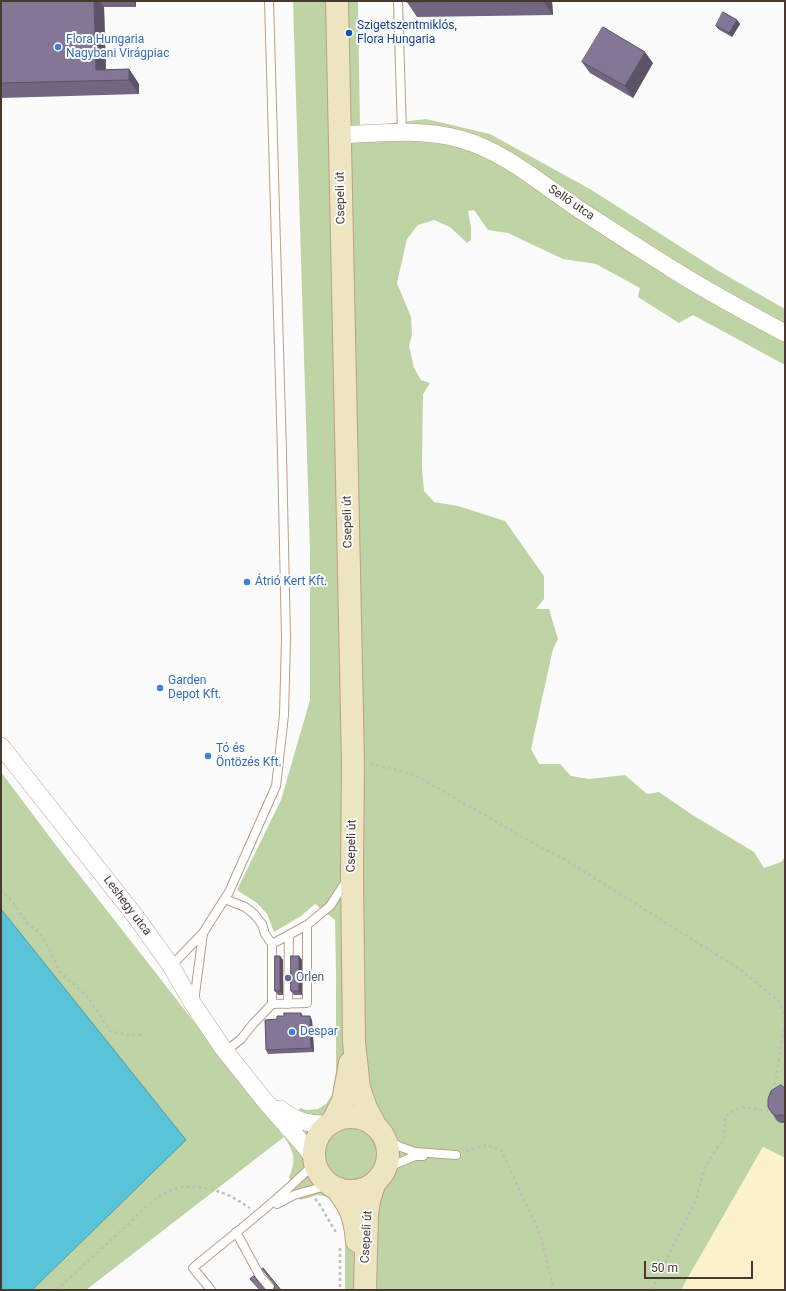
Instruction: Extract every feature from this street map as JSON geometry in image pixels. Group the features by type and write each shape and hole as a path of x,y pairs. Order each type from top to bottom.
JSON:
{"street":[{"name":"Csepeli út","path":"337,1 353,763 352,873 354,1042 359,1088 366,1108 379,1131"},
{"name":"Sellő utca","path":"340,135 402,132 425,133 460,138 482,146 505,158 573,205 670,268 738,308 785,333"},
{"name":"Leshegy utca","path":"1,746 136,917 171,966 193,1004 242,1073 314,1161"},
{"name":"Csepeli út","path":"331,1123 341,1106 346,1091 354,1042"},
{"name":"Leshegy utca","path":"242,1073 275,1106 288,1116 299,1121 320,1125 331,1123"},
{"path":"347,1117 362,1118 379,1131 387,1143 389,1152 388,1160 380,1176 360,1191 344,1191 333,1187 320,1175 314,1161 314,1151 318,1136 331,1123 347,1117"},
{"name":"Csepeli út","path":"364,1290 367,1214 369,1201 380,1176"},
{"name":"Csepeli út","path":"333,1187 348,1204 353,1215 364,1290"}],"lane":[{"path":"171,966 203,933 229,892 276,786 284,715 286,639 269,1"},
{"path":"398,1 402,132"},
{"path":"272,944 307,925 330,906 352,873"},
{"path":"225,899 245,907 254,914 262,924 265,934 272,944 272,1004 241,1039 226,1051"},
{"path":"272,1004 307,1004 307,925"},
{"path":"193,1004 203,933"},
{"path":"288,1004 289,935"},
{"path":"379,1131 398,1146 415,1152 456,1154"},
{"path":"380,1176 415,1156 456,1154"},
{"path":"212,1290 193,1268 262,1212 289,1188 314,1161"},
{"path":"262,1212 294,1195 306,1191 333,1187"},
{"path":"236,1232 260,1276 272,1290"}],"path":[{"path":"353,763 376,764 414,775 564,859 738,968 762,987 778,1002 784,1016 784,1027 773,1096"},
{"path":"1,889 14,904 27,923 40,933 60,972 88,997 110,1031 143,1035"},
{"path":"652,1290 697,1197 705,1167 724,1137 725,1116 741,1107 770,1111 772,1104"},
{"path":"456,1154 488,1145 500,1150 540,1234 554,1290"},
{"path":"57,1290 153,1201 166,1192 177,1188 194,1187 215,1190 235,1198 262,1212"},
{"path":"306,1191 318,1202 339,1236"},
{"path":"339,1243 340,1290"}],"green space":[{"path":"293,1 358,1 360,127 426,119 490,134 590,189 717,270 785,309 785,365 693,315 679,323 638,297 640,288 596,264 563,259 508,233 488,230 474,210 468,211 471,227 471,240 467,243 450,227 434,220 418,225 407,239 397,283 411,317 412,335 409,346 414,368 421,380 430,383 423,394 422,467 424,491 434,502 458,506 505,521 544,576 544,599 536,609 549,609 558,639 553,649 531,749 539,764 560,764 571,776 589,779 625,775 647,794 659,792 691,814 754,852 764,868 781,862 785,857 785,1158 763,1147 681,1290 345,1290 345,1235 340,1212 328,1197 318,1195 300,1200 289,1178 293,1166 293,1157 284,1137 300,1108 307,1110 318,1109 326,1104 332,1095 336,1074 335,920 315,904 301,916 274,932 267,914 257,903 237,890 281,800 310,700 310,551"},
{"path":"1,772 55,844 284,1137 86,1290 1,1290"}],"sand":[{"path":"763,1147 785,1158 785,1290 681,1290"}],"water":[{"path":"1,909 186,1140 32,1290 1,1290"}],"building":[{"name":"Flora Hungaria Nagybani Virágpiac","path":"1,1 94,1 96,70 129,69 129,80 1,83"},
{"path":"407,1 489,1 407,2"},
{"path":"723,12 737,20 729,33 716,26"},
{"path":"603,27 645,52 625,86 582,62"},
{"path":"275,956 280,956 280,991 275,991"},
{"path":"291,956 299,956 299,991 291,991"},
{"path":"284,1013 301,1013 301,1016 310,1016 311,1048 266,1050 265,1020 277,1019 277,1016 284,1016"},
{"path":"781,1085 785,1088 785,1116 776,1116 768,1107 768,1099 771,1091"},
{"path":"263,1268 281,1290 273,1290 275,1285 262,1269"},
{"path":"254,1276 265,1290 260,1290 250,1279"}],"place":[{"name":"Szigetszentmiklós, Flora Hungaria","path":"349,33"},
{"name":"Flora Hungaria Nagybani Virágpiac","path":"58,47"},
{"name":"Átrió Kert Kft.","path":"247,582"},
{"name":"Garden Depot Kft.","path":"160,688"},
{"name":"Tó és Öntözés Kft.","path":"208,756"},
{"name":"Orlen","path":"288,978"},
{"name":"Despar","path":"292,1032"}]}
